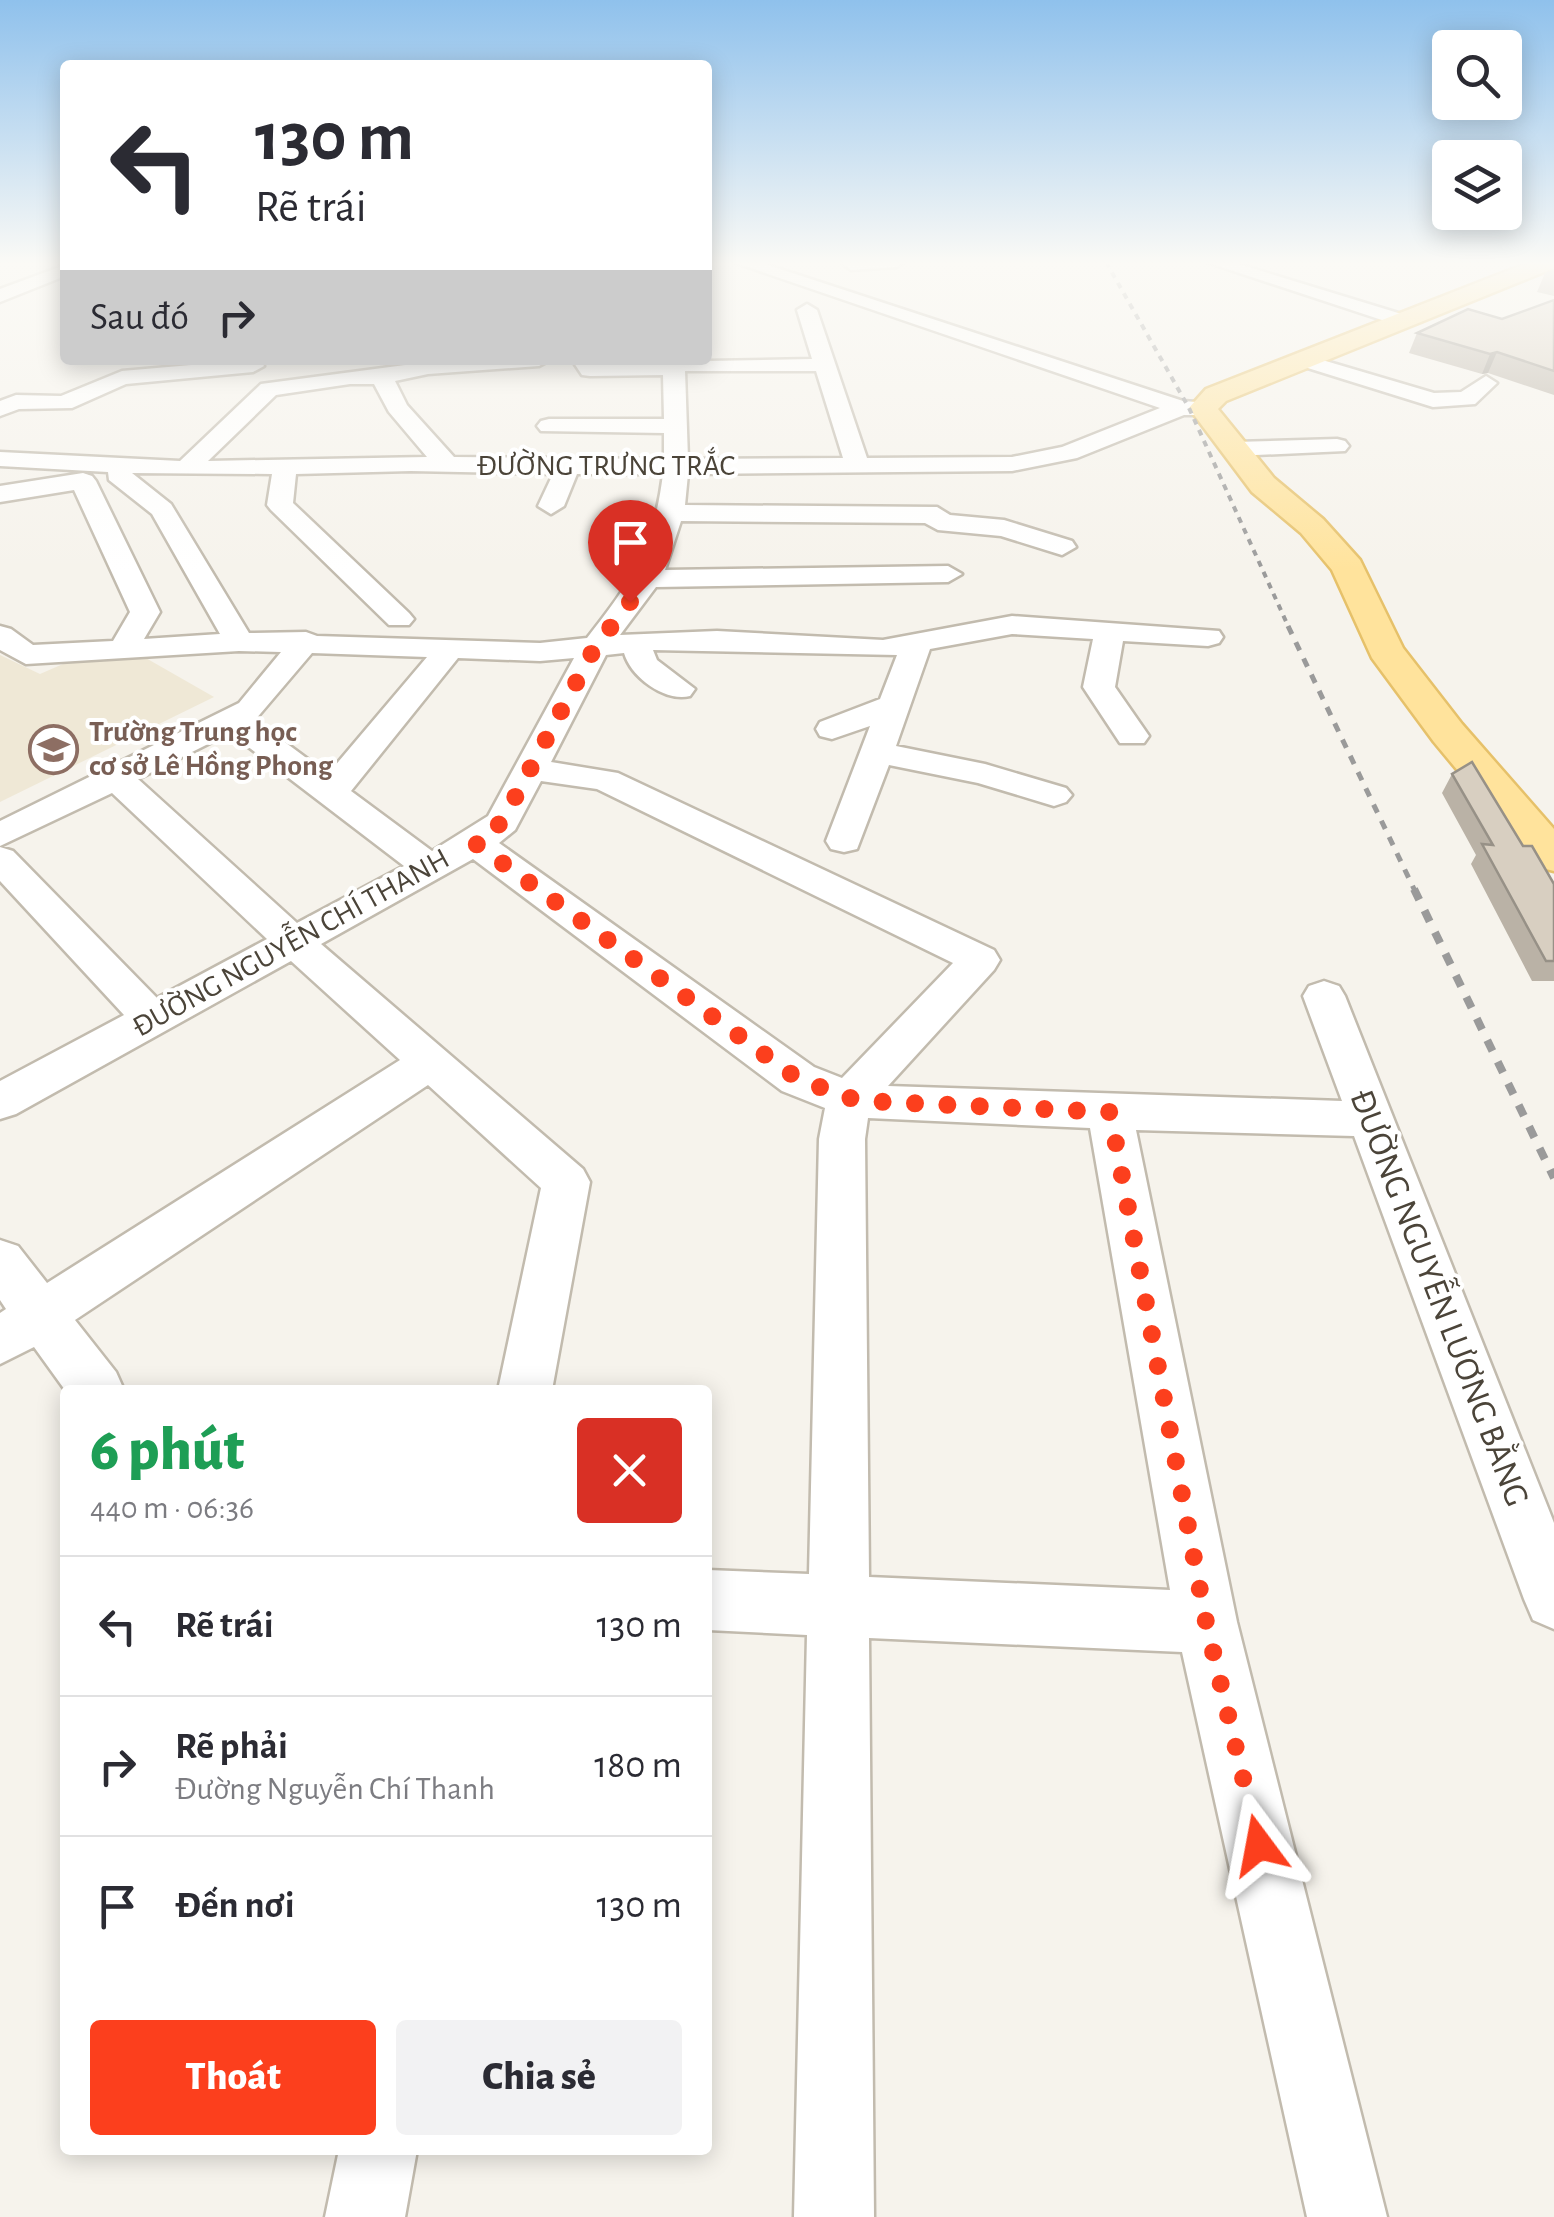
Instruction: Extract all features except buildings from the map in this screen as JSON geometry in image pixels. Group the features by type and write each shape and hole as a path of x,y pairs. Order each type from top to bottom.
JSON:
{"main road":[{"path":"1289,365 1192,408 1264,484 1312,526 1348,567 1385,650 1448,733 1554,858"}],"street":[{"path":"186,469 269,389 355,368 382,377 424,365"},
{"path":"587,365 590,370 654,365"},
{"name":"ĐƯỜNG NGUYỄN CHÍ THANH","path":"0,1102 475,843 502,822 594,649 648,578 671,514 676,466 675,365"},
{"path":"824,365 858,466"},
{"path":"1061,365 1192,408"},
{"path":"1320,365 1432,400 1467,400 1486,383"},
{"path":"0,409 16,402 64,403 122,378 253,366"},
{"path":"382,377 397,407 446,465"},
{"path":"397,407 430,400"},
{"name":"ĐƯỜNG TRƯNG TRẮC","path":"0,459 156,469 928,465 1040,460 1192,408"},
{"path":"549,426 675,426"},
{"path":"1234,449 1337,446"},
{"path":"928,465 960,634"},
{"path":"285,466 280,505 399,620"},
{"path":"551,506 568,467"},
{"path":"0,494 156,469"},
{"path":"118,475 162,509 240,642"},
{"path":"83,481 145,612 123,650"},
{"path":"671,514 937,518 1004,528 1062,546"},
{"path":"648,578 948,574"},
{"path":"0,635 26,655 240,642 540,652 636,643 736,640 884,650 1012,625 1208,637"},
{"path":"1110,631 1099,687 1132,736"},
{"path":"0,835 250,710 306,642"},
{"path":"636,643 643,665 679,689"},
{"path":"844,840 916,643"},
{"path":"331,793 450,649"},
{"path":"832,729 894,706"},
{"path":"233,719 430,868"},
{"path":"877,752 985,774 1054,795"},
{"path":"530,768 606,780 980,960 850,1098 842,1140 834,2217"},
{"path":"116,777 294,942 566,1182 526,1385"},
{"path":"475,843 798,1079 850,1098 919,1106 1371,1120"},
{"path":"0,859 152,1019"},
{"name":"ĐƯỜNG NGUYỄN LƯƠNG BẰNG","path":"1324,996 1554,1599"},
{"path":"20,1328 430,1062"},
{"path":"1110,1112 1206,1622 1347,2217"},
{"path":"0,1260 20,1328 91,1385"},
{"path":"712,1600 1206,1622"},
{"path":"365,2217 377,2155"}],"shaded area":[{"name":"Trường Trung học cơ sở Lê Hồng Phong","path":"116,641 214,697 0,802 0,655 40,674"}],"railway":[{"path":"1165,365 1189,408 1289,628"},
{"path":"1288,626 1415,891"},
{"path":"1414,889 1554,1178"}],"place":[{"name":"Trường Trung học cơ sở Lê Hồng Phong","path":"54,749"}],"route":[{"path":"630,602 594,649 502,822 475,843 798,1079 850,1098 919,1106 1110,1112 1206,1622 1259,1845"}]}
